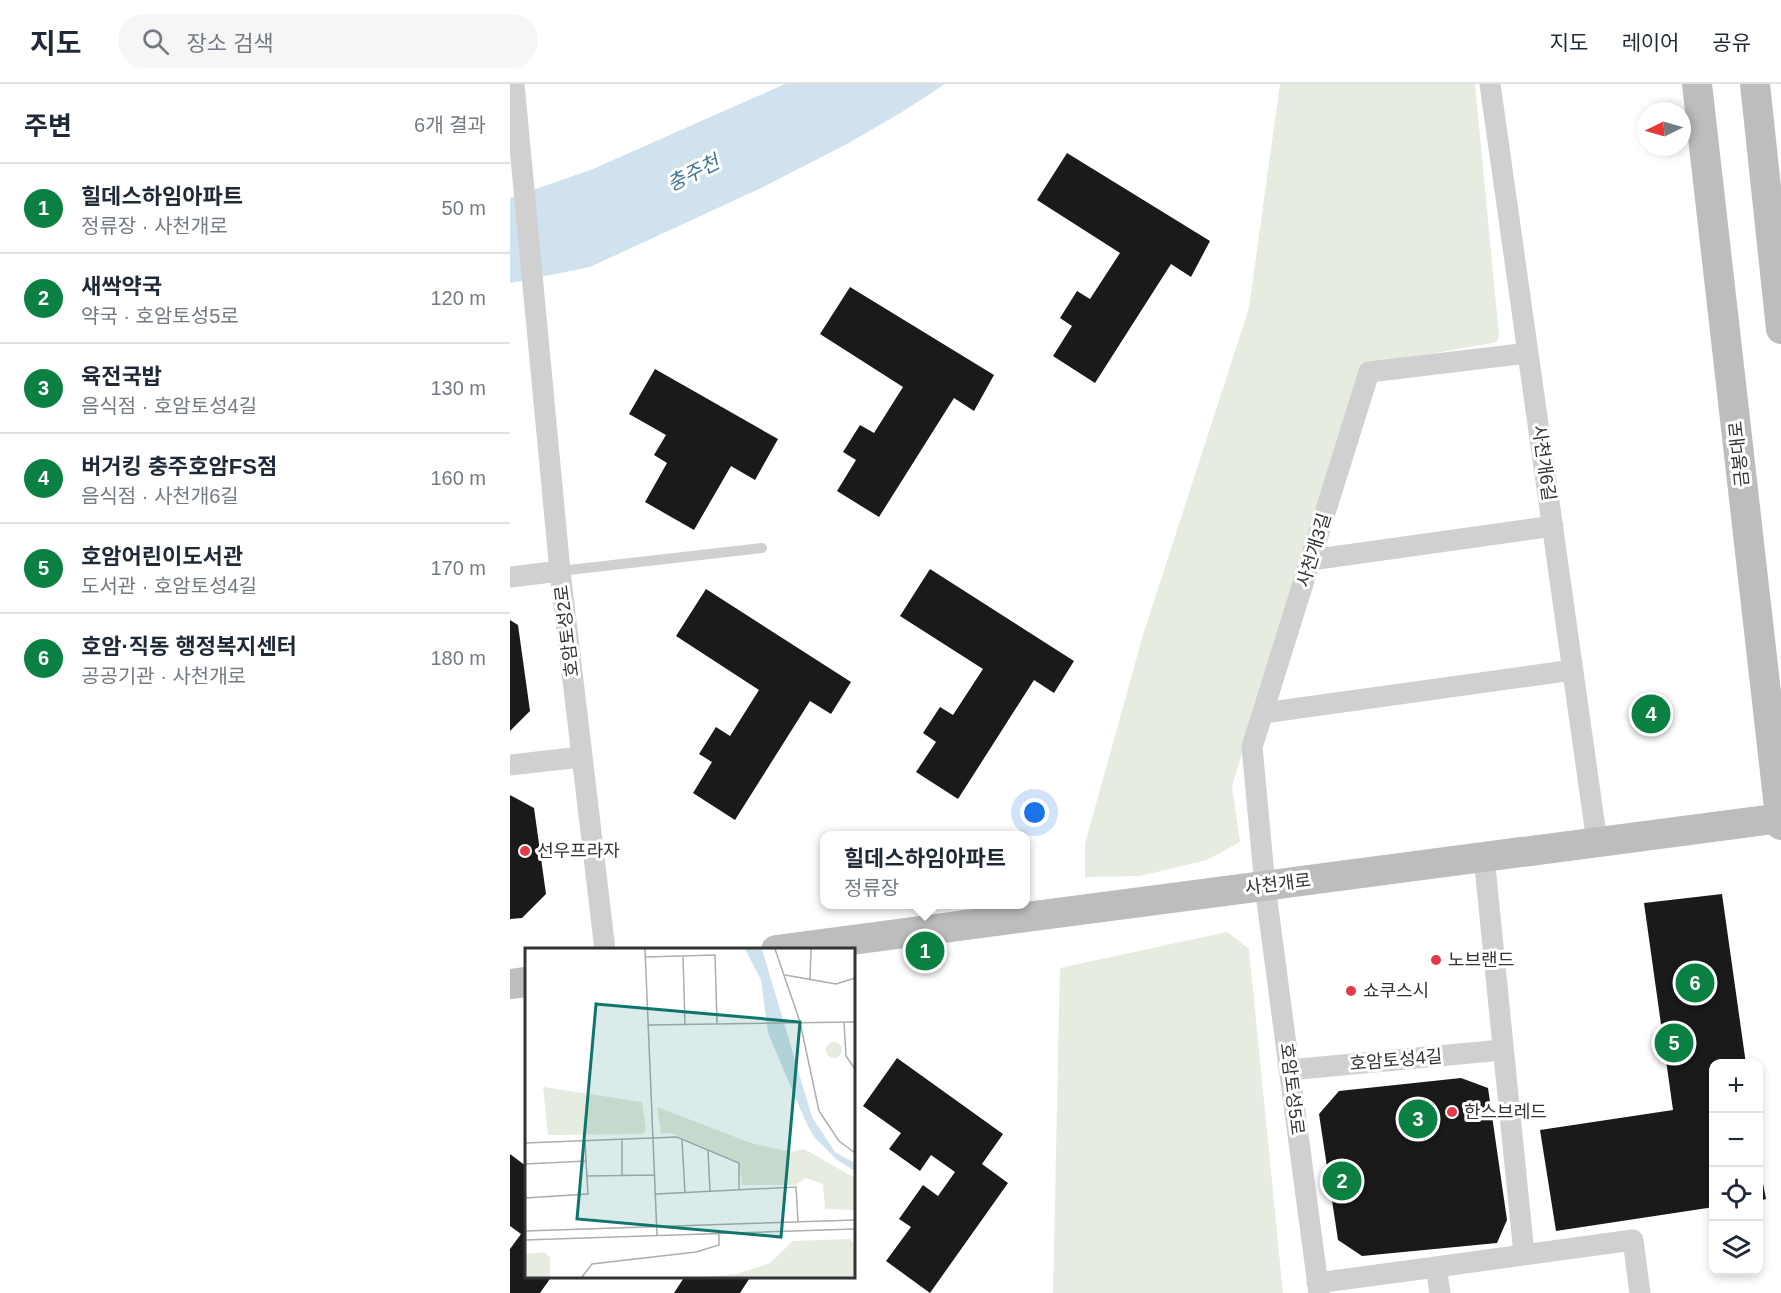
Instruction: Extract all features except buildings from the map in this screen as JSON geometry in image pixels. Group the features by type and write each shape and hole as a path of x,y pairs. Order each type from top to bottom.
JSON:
{"street":[{"name":"호암토성2로","path":"514,84 560,572 606,948"},
{"name":"사천개6길","path":"1490,84 1597,842"},
{"name":"금봉대로","path":"1696,84 1781,820"},
{"path":"1755,84 1781,329"},
{"name":"사천개3길","path":"1265,886 1252,747 1369,372 1528,353"},
{"path":"1311,560 1553,526"},
{"path":"510,577 560,572"},
{"path":"1263,713 1573,670"},
{"path":"510,765 581,757"},
{"name":"사천개로","path":"791,948 1781,820"},
{"path":"1484,857 1524,1254"},
{"name":"호암토성5로","path":"1265,886 1318,1288"},
{"path":"510,984 525,982"},
{"name":"호암토성4길","path":"1289,1070 1502,1050"},
{"path":"1318,1288 1436,1267 1633,1240 1640,1293"},
{"path":"1436,1267 1440,1293"}],"lane":[{"path":"560,572 762,548"}],"shaded area":[{"path":"1280,84 1475,84 1499,336 1497,342 1364,366 1355,386 1232,786 1240,842 1207,860 1140,876 1085,877 1085,844 1143,635 1249,308"},
{"path":"1227,932 1249,949 1283,1293 1053,1293 1060,968"}],"water":[{"name":"충주천","path":"785,84 945,84 845,145 759,189 590,267 510,283 510,198 593,169"}],"place":[{"name":"버거킹 충주호암FS점","path":"1651,714"},
{"name":"선우프라자","path":"525,851"},
{"name":"힐데스하임아파트","path":"925,951"},
{"name":"노브랜드","path":"1436,960"},
{"name":"호암·직동 행정복지센터","path":"1695,983"},
{"name":"쇼쿠스시","path":"1351,991"},
{"name":"호암어린이도서관","path":"1674,1043"},
{"name":"한스브레드","path":"1452,1112"},
{"name":"육전국밥","path":"1418,1119"},
{"name":"새싹약국","path":"1342,1181"}]}
